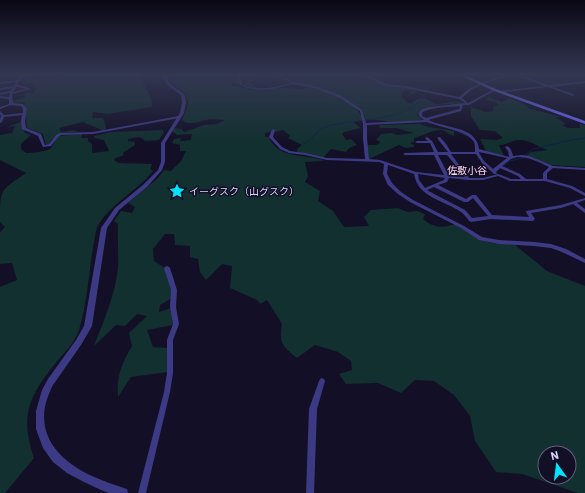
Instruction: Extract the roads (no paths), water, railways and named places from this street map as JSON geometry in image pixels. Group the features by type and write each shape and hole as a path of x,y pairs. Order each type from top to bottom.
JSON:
{"main road":[{"path":"514,97 585,123"}],"street":[{"path":"5,97 10,98 11,104"},
{"path":"123,493 102,486 66,468 55,458 40,433 40,411 46,391 55,375 84,336 88,326 104,228 117,209 145,186 160,170 163,162 163,143 184,107 184,97"},
{"path":"341,97 346,99 361,111 364,122 367,161"},
{"path":"455,97 460,98 468,104"},
{"path":"426,121 421,116 420,112 423,110 468,104 484,97"},
{"path":"0,108 11,104 22,105 25,109 24,129 40,135 44,146 50,145 60,134 93,133 179,117"},
{"path":"426,121 427,119 460,110 462,105"},
{"path":"0,112 3,116"},
{"path":"3,116 24,114"},
{"path":"0,122 3,116"},
{"path":"364,122 426,121 469,134 474,139 477,151 483,162 498,175 510,180 545,180 571,187 585,195"},
{"path":"273,130 271,137 273,141 289,152 305,154 327,160 379,161 416,173 468,179 483,179 498,175"},
{"path":"425,189 446,181 447,176 431,142 427,138"},
{"path":"439,138 445,144 449,153 468,179"},
{"path":"417,142 431,142"},
{"path":"507,147 510,151 510,158"},
{"path":"405,154 437,154 477,151 510,158 525,157 552,167 585,168"},
{"path":"488,153 505,162"},
{"path":"494,171 502,167 510,158"},
{"path":"386,164 387,180 395,190 418,205 480,238 492,241 550,246 585,261"},
{"path":"502,167 524,179"},
{"path":"545,180 545,173 552,167"},
{"path":"416,173 418,181 425,189 441,201 463,211 472,220 492,217 533,219 528,212 585,199"},
{"path":"436,186 466,201 474,196 492,217"},
{"path":"573,202 585,211"},
{"path":"142,493 170,373 170,340 176,324 173,307 174,290 167,268"},
{"path":"310,493 313,409 322,381"}],"waterway":[{"path":"304,144 325,127 389,116 413,107 423,97"},
{"path":"498,170 510,161 523,158 533,149 585,138"}],"place":[{"name":"イーグスク（山グスク）","path":"177,191"}],"district":[{"name":"佐敷小谷","path":"467,170"}]}
